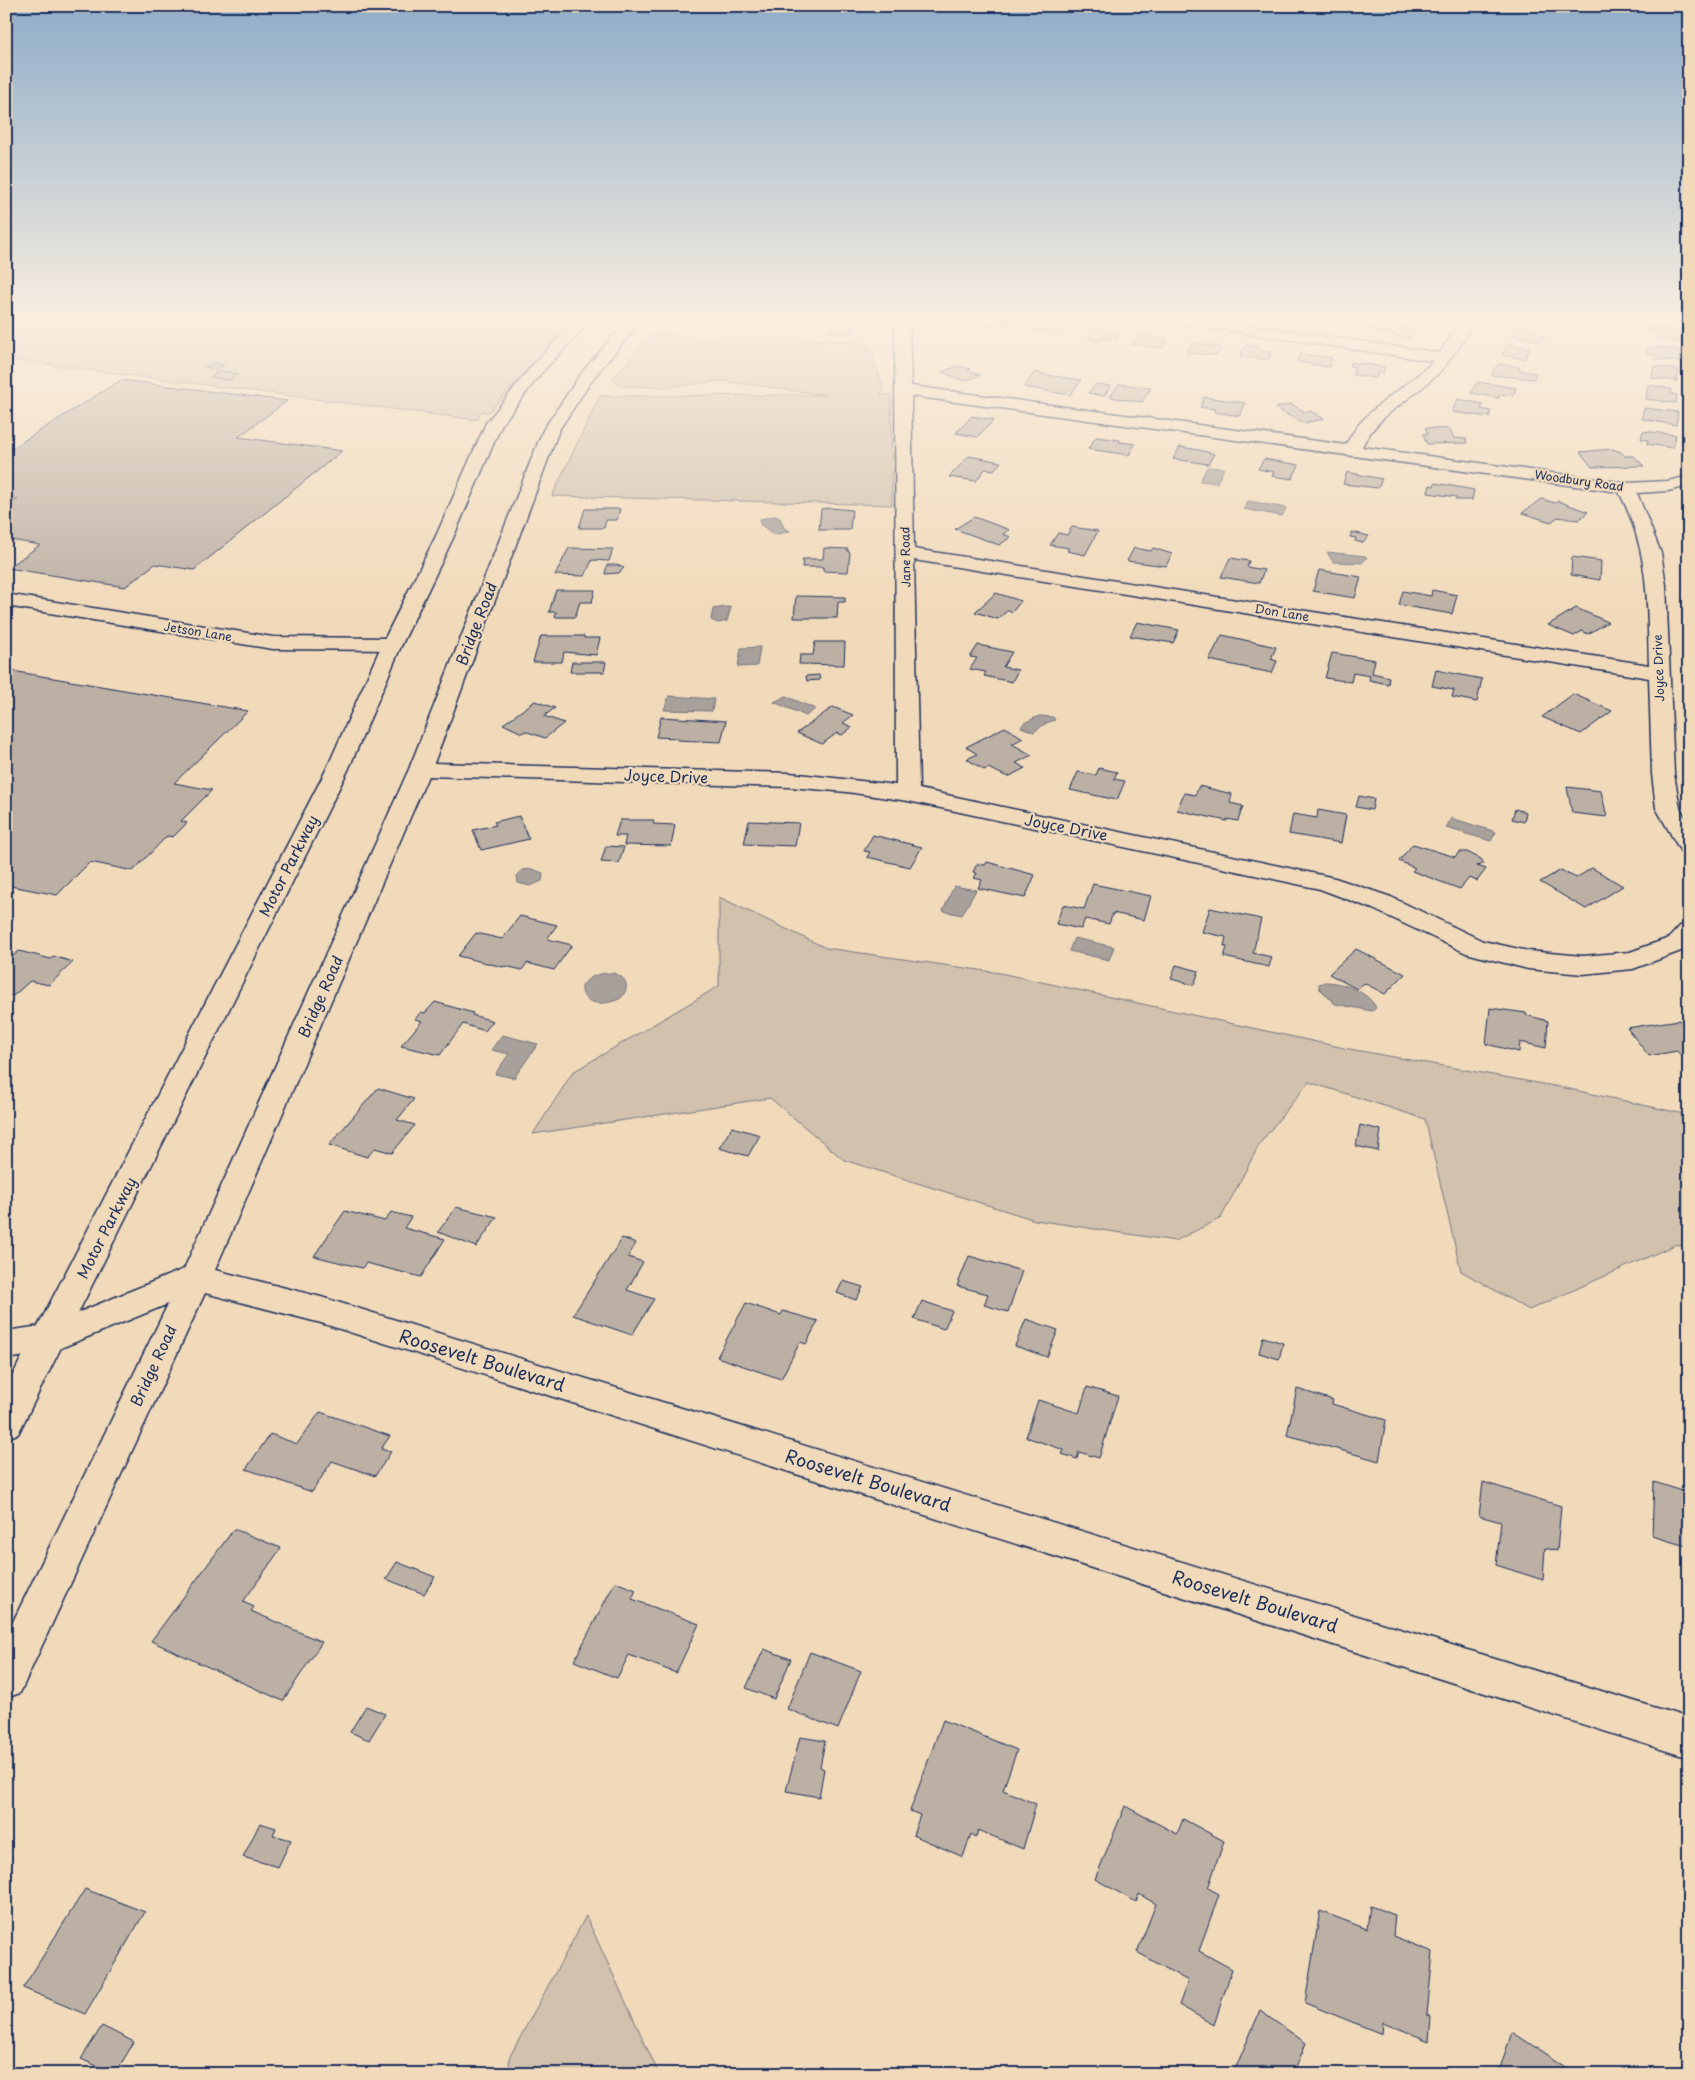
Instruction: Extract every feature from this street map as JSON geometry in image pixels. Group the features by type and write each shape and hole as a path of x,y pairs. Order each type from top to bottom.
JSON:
{"street":[{"name":"Motor Parkway","path":"6,1424 338,768 392,644 445,536 494,423 499,417"},
{"name":"Bridge Road","path":"6,1679 196,1278 366,896 420,769 520,514 550,430 559,417"},
{"name":"Jane Road","path":"904,417 908,794"},
{"name":"Woodbury Road","path":"1106,417 1626,488 1668,486 1689,482"},
{"path":"1352,450 1357,436 1366,422 1373,417"},
{"name":"Joyce Drive","path":"1626,488 1638,513 1652,553 1656,585 1663,774 1668,808 1689,847"},
{"name":"Don Lane","path":"906,553 1658,673"},
{"name":"Jetson Lane","path":"6,600 273,642 392,644"},
{"name":"Joyce Drive","path":"420,769 790,780 908,794 1326,883 1382,903 1475,947 1528,960 1583,965 1634,960 1678,944 1689,932"},
{"path":"6,1345 51,1338 196,1278"},
{"name":"Roosevelt Boulevard","path":"196,1278 321,1310 1689,1738"}],"shaded area":[{"path":"454,417 478,417 477,420"},
{"path":"590,417 891,417 892,505 552,496"},
{"path":"1207,467 1224,468 1217,483 1200,481"},
{"path":"1248,501 1286,508 1282,516 1244,509"},
{"path":"775,516 780,518 784,528 790,531 774,535 760,524 760,519"},
{"path":"1327,552 1365,556 1367,558 1362,563 1333,562"},
{"path":"731,607 727,621 718,623 711,620 713,609"},
{"path":"760,647 757,666 738,667 741,648"},
{"path":"669,696 714,699 712,711 664,710"},
{"path":"786,696 815,709 806,716 774,702"},
{"path":"1039,716 1053,717 1055,720 1046,723 1034,732 1021,727 1024,723"},
{"path":"1451,818 1496,832 1491,841 1446,828"},
{"path":"532,869 543,873 542,881 530,886 518,883 517,875 523,870"},
{"path":"954,886 976,890 962,915 943,911"},
{"path":"719,897 826,948 1000,973 1344,1048 1565,1088 1689,1115 1689,1248 1677,1244 1529,1310 1461,1271 1425,1119 1309,1082 1260,1143 1221,1218 1175,1241 1035,1220 844,1160 770,1098 533,1134 573,1072 719,986"},
{"path":"1074,938 1114,947 1109,960 1069,951"},
{"path":"604,973 613,973 626,982 626,990 621,998 610,1002 596,1003 586,998 582,986 588,979"},
{"path":"1332,982 1354,989 1367,997 1376,1008 1372,1011 1335,1004 1319,988 1319,984"},
{"path":"502,1035 538,1044 514,1078 495,1074 509,1054 491,1050"},
{"path":"586,1916 659,2074 510,2074 509,2058"}],"building":[{"path":"62,417 265,417 238,437 342,451 194,570 155,564 125,587 8,568 40,545 6,539 6,507 18,499 6,497 6,452"},
{"path":"971,417 994,420 977,437 956,433"},
{"path":"1292,417 1321,417 1324,419 1303,423"},
{"path":"1642,417 1677,417 1676,425 1642,419"},
{"path":"1425,428 1449,429 1454,438 1466,439 1467,443 1427,444 1423,434 1428,434"},
{"path":"1643,431 1676,435 1673,448 1647,444 1648,440 1641,439"},
{"path":"1096,437 1135,444 1129,455 1088,449"},
{"path":"1180,447 1214,454 1208,464 1173,459"},
{"path":"1612,449 1621,452 1625,456 1634,456 1644,466 1592,467 1580,452"},
{"path":"969,456 1001,462 994,470 985,469 976,481 949,477"},
{"path":"1264,459 1299,465 1292,479 1272,476 1274,472 1258,469"},
{"path":"1347,472 1382,479 1378,488 1343,484"},
{"path":"1435,483 1474,490 1472,500 1456,500 1456,497 1428,493 1430,485 1434,486"},
{"path":"1541,499 1555,503 1558,501 1588,512 1578,520 1558,517 1551,522 1522,513"},
{"path":"585,509 620,509 617,520 606,520 604,528 579,528"},
{"path":"821,509 852,510 850,530 819,530"},
{"path":"974,517 1010,530 1003,534 1011,537 999,545 955,529"},
{"path":"1072,527 1098,531 1085,555 1067,551 1069,548 1050,545 1058,533 1067,535"},
{"path":"1352,532 1369,536 1363,543 1355,541 1356,538 1350,537"},
{"path":"569,548 613,549 609,561 592,560 585,576 555,575"},
{"path":"824,548 848,549 848,552 850,552 848,572 823,571 823,567 802,567 803,559 823,559"},
{"path":"1134,548 1151,551 1153,548 1172,554 1166,566 1127,561"},
{"path":"1572,557 1601,561 1600,580 1571,575"},
{"path":"1230,558 1249,561 1247,567 1264,570 1259,583 1221,577"},
{"path":"607,565 617,565 624,568 619,573 605,574"},
{"path":"1319,570 1361,577 1355,598 1313,591"},
{"path":"556,590 595,590 592,602 580,602 575,617 555,617 556,612 549,612"},
{"path":"1432,590 1457,595 1452,614 1399,605 1403,591 1431,596"},
{"path":"996,593 1021,601 1012,612 1008,610 998,619 975,612"},
{"path":"796,596 845,597 845,602 838,602 837,618 794,618"},
{"path":"1576,608 1608,622 1588,634 1582,631 1574,636 1548,625"},
{"path":"1137,622 1179,630 1173,643 1130,636"},
{"path":"1222,635 1276,647 1271,659 1277,661 1272,673 1209,660"},
{"path":"541,636 600,638 596,655 564,652 562,662 533,662"},
{"path":"815,642 845,642 844,665 799,664 800,655 813,655"},
{"path":"978,645 1012,652 1003,667 1018,670 1012,682 984,676 986,672 970,669 977,658 970,657"},
{"path":"1332,653 1375,660 1372,673 1389,677 1388,684 1369,680 1370,676 1353,673 1351,682 1325,678"},
{"path":"572,662 606,662 604,672 570,672"},
{"path":"6,670 248,711 174,783 212,790 181,821 187,823 173,837 167,836 133,871 90,862 57,895 6,885"},
{"path":"1436,670 1482,679 1477,702 1452,697 1454,690 1432,686"},
{"path":"819,675 820,680 807,681 806,676"},
{"path":"1573,694 1612,711 1581,734 1542,717"},
{"path":"535,701 555,708 544,716 564,723 545,738 525,731 522,733 503,724"},
{"path":"833,707 853,715 843,723 852,727 842,735 837,733 822,744 797,733"},
{"path":"661,717 726,721 721,742 677,740 677,738 656,737"},
{"path":"1005,727 1023,738 1012,744 1032,755 1016,763 1025,768 1008,777 988,768 984,770 967,759 977,754 966,747"},
{"path":"1099,768 1117,772 1114,779 1125,781 1117,800 1070,790 1078,772 1096,775"},
{"path":"1199,786 1232,794 1230,803 1243,806 1238,821 1227,819 1227,821 1177,810 1184,793 1195,795"},
{"path":"1567,787 1601,791 1607,817 1572,813"},
{"path":"1359,796 1374,799 1372,810 1356,807"},
{"path":"1515,809 1526,812 1524,822 1512,819"},
{"path":"1318,810 1346,815 1341,843 1289,834 1293,814 1317,818"},
{"path":"519,816 529,839 481,850 473,830 496,825 494,822"},
{"path":"620,820 654,820 653,824 675,825 671,846 624,845 626,836 615,836"},
{"path":"749,821 799,823 795,846 744,844"},
{"path":"873,835 922,847 910,867 867,857 870,852 864,851"},
{"path":"1413,844 1455,857 1459,852 1467,852 1481,859 1484,864 1477,866 1486,869 1477,881 1469,878 1460,889 1412,871 1415,868 1399,861"},
{"path":"606,846 624,847 619,863 601,862"},
{"path":"987,862 1035,875 1025,898 978,888 982,880 974,878 977,873 973,872 977,864 985,865"},
{"path":"1592,868 1623,886 1586,909 1540,882 1561,870 1576,878"},
{"path":"1093,884 1151,896 1144,920 1113,913 1109,924 1085,919 1081,929 1056,924 1063,905 1084,909"},
{"path":"1210,908 1261,919 1253,953 1272,957 1269,967 1224,957 1227,947 1224,946 1226,937 1202,932"},
{"path":"520,916 557,925 547,939 572,945 554,970 527,963 522,970 458,956 476,933 502,939"},
{"path":"1356,949 1405,974 1385,994 1364,983 1357,989 1329,974"},
{"path":"19,951 51,959 53,956 73,962 49,985 30,981 13,996 6,995 6,962"},
{"path":"1176,965 1199,971 1194,985 1171,979"},
{"path":"435,1002 493,1021 485,1031 463,1024 440,1055 401,1046 422,1021 415,1019 421,1012 425,1013"},
{"path":"1490,1008 1526,1013 1526,1015 1548,1021 1546,1048 1520,1042 1519,1052 1486,1044"},
{"path":"1679,1020 1689,1032 1689,1065 1677,1051 1649,1056 1627,1028"},
{"path":"378,1088 414,1099 397,1120 415,1125 392,1153 375,1148 367,1157 329,1145"},
{"path":"1360,1125 1381,1130 1378,1151 1356,1146"},
{"path":"732,1127 760,1135 748,1156 719,1148"},
{"path":"456,1207 497,1217 476,1247 438,1232"},
{"path":"345,1211 385,1221 391,1212 411,1217 404,1228 445,1239 421,1277 366,1263 362,1268 314,1256"},
{"path":"622,1238 636,1243 628,1257 643,1262 627,1290 654,1299 632,1335 573,1315"},
{"path":"969,1256 1022,1271 1008,1312 984,1305 988,1294 957,1286"},
{"path":"843,1281 863,1287 856,1300 837,1293"},
{"path":"922,1301 952,1311 944,1329 914,1319"},
{"path":"746,1303 781,1315 783,1311 818,1321 806,1344 800,1342 781,1379 717,1357"},
{"path":"1026,1319 1058,1330 1047,1357 1015,1346"},
{"path":"1263,1337 1283,1343 1279,1359 1259,1353"},
{"path":"1087,1387 1118,1396 1099,1458 1079,1452 1077,1459 1062,1454 1064,1450 1026,1437 1038,1400 1079,1413"},
{"path":"1297,1389 1333,1400 1332,1404 1386,1420 1379,1461 1287,1435"},
{"path":"320,1412 390,1436 381,1449 391,1452 375,1476 332,1461 312,1492 246,1469 270,1434 297,1444"},
{"path":"1483,1482 1561,1506 1557,1551 1545,1548 1543,1580 1496,1565 1501,1522 1479,1516"},
{"path":"1654,1482 1689,1493 1689,1547 1652,1536"},
{"path":"234,1529 281,1548 243,1602 254,1607 251,1611 322,1642 283,1701 151,1641"},
{"path":"397,1562 435,1577 424,1594 386,1579"},
{"path":"615,1582 636,1590 632,1599 699,1624 676,1673 629,1655 617,1678 574,1661"},
{"path":"764,1649 791,1659 774,1699 746,1688"},
{"path":"810,1652 861,1671 838,1729 787,1709"},
{"path":"366,1706 385,1714 369,1740 350,1732"},
{"path":"943,1720 1017,1750 1003,1790 1036,1804 1023,1849 978,1830 976,1837 971,1834 963,1857 913,1835 920,1815 910,1811"},
{"path":"800,1737 825,1741 820,1767 824,1769 819,1797 786,1791"},
{"path":"1125,1806 1177,1834 1183,1819 1224,1841 1208,1888 1219,1894 1199,1951 1232,1969 1214,2025 1179,2005 1188,1981 1137,1952 1156,1904 1139,1894 1136,1902 1095,1879"},
{"path":"260,1823 276,1828 273,1835 291,1840 278,1867 243,1857"},
{"path":"85,1889 145,1912 85,2014 23,1988"},
{"path":"1370,1906 1395,1915 1393,1936 1433,1952 1427,2015 1431,2017 1429,2041 1383,2022 1382,2034 1305,2003 1320,1911 1367,1929"},
{"path":"1260,2011 1306,2043 1293,2074 1233,2074"},
{"path":"102,2026 134,2042 115,2074 81,2059"},
{"path":"1512,2032 1576,2074 1498,2074"}]}
